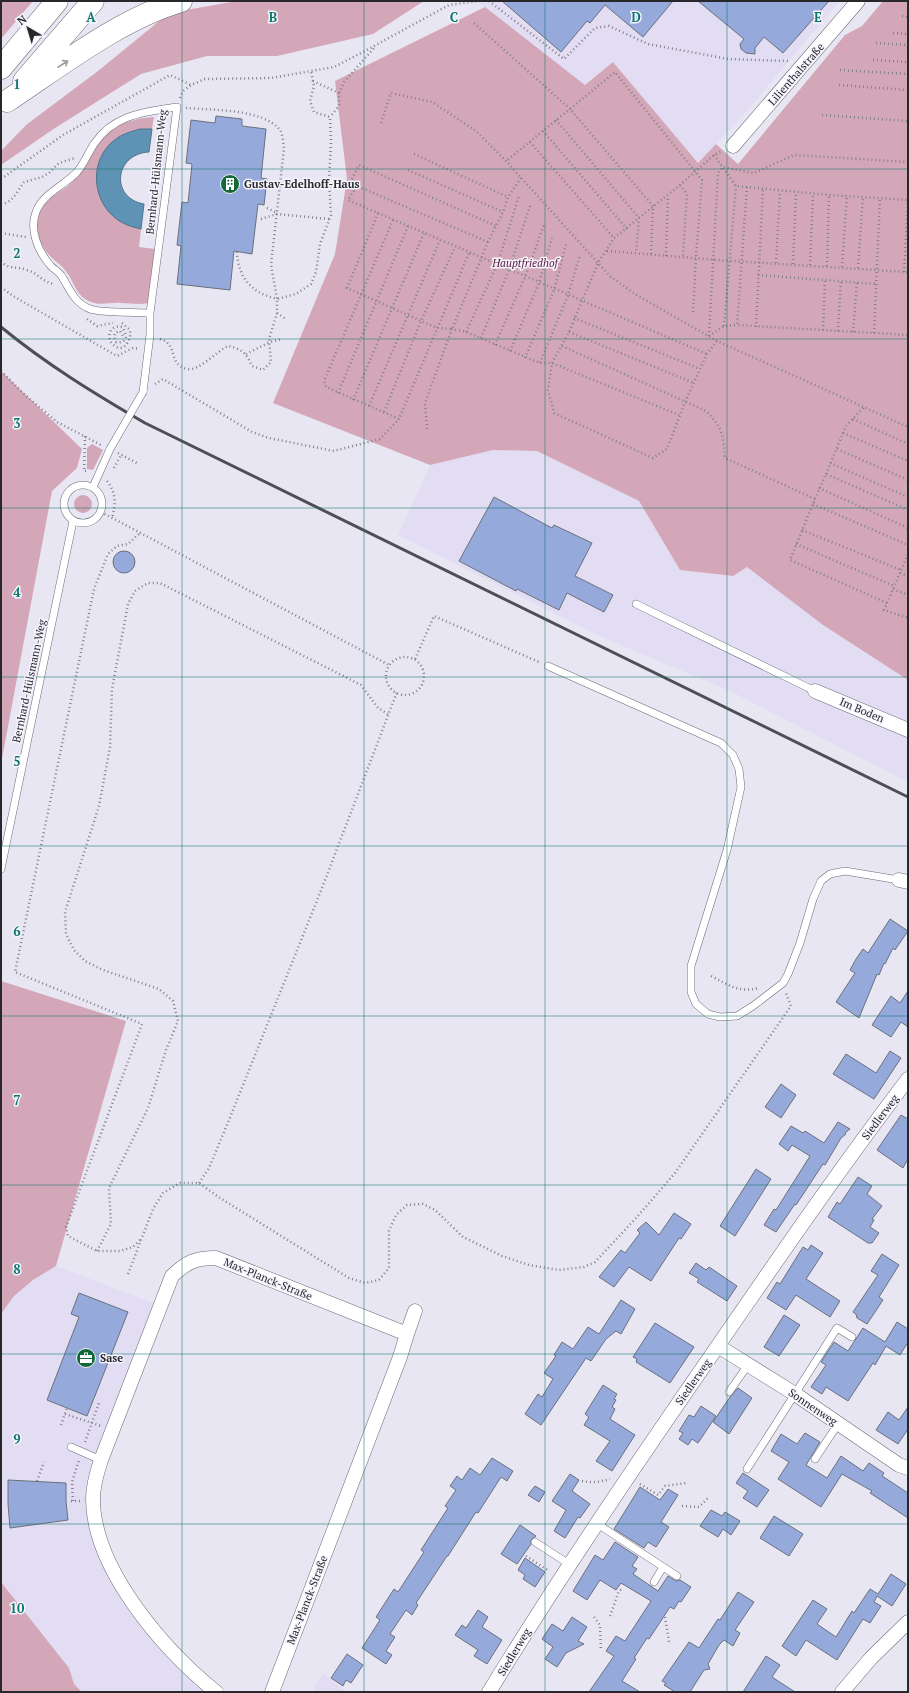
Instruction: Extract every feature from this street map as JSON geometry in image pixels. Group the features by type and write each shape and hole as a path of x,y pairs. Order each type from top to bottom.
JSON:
{"highway":[{"path":"1,68 57,1"},
{"path":"4,104 93,1"},
{"path":"4,104 125,25 161,7 181,1"}],"street":[{"name":"Lilienthalstraße","path":"733,146 807,62 858,1"},
{"name":"Im Boden","path":"815,691 908,730"},
{"name":"Siedlerweg","path":"489,1692 560,1578 627,1476 826,1189 908,1079"},
{"name":"Max-Planck-Straße","path":"216,1692 176,1657 153,1631 119,1582 108,1561 96,1525 93,1500 101,1460 172,1276 186,1263 202,1258 216,1258 406,1334 400,1357 272,1692"},
{"path":"406,1334 415,1311"},
{"name":"Sonnenweg","path":"718,1346 795,1394 900,1465 908,1468"},
{"path":"842,1692 871,1658 908,1622"}],"lane":[{"name":"Bernhard-Hülsmann-Weg","path":"87,307 80,304 65,284 61,274 52,267 42,255 36,239 33,224 36,211 44,200 77,172 94,144 102,134 115,123 133,114 176,107 150,313 150,336 142,392 110,449 93,487"},
{"path":"87,307 92,309 150,313"},
{"path":"86,484 93,487 102,497 103,503 101,512 94,520 84,524 74,521 66,514 64,497 78,485 86,484"},
{"name":"Bernhard-Hülsmann-Weg","path":"1,869 74,521"},
{"path":"636,604 815,691"},
{"path":"548,666 721,743 733,754 739,769 741,786 727,850 691,966 691,992 696,1004 708,1014 720,1017 737,1016 753,1006 782,983 788,974 800,943 813,899 821,881 830,874 845,871 903,881"},
{"path":"747,1469 837,1328 852,1337"},
{"path":"729,1392 748,1365"},
{"path":"815,1459 838,1424"},
{"path":"71,1447 101,1460"},
{"path":"596,1523 677,1576"},
{"path":"534,1542 569,1564"},
{"path":"654,1582 663,1567"}],"path":[{"path":"150,336 165,340 170,345 175,362 180,367 190,370 198,368 218,350 228,346 237,348 246,354 252,366 263,370 271,362 269,340 277,313 277,299 271,265 278,214 284,148 281,132 273,123 264,118 243,113 176,107 183,91 190,85 204,79 271,78 334,66 449,5 479,1"},
{"path":"489,1 564,59 595,28 609,26 648,44 728,59 807,62"},
{"path":"902,16 908,17"},
{"path":"474,23 570,109 653,206 651,254"},
{"path":"893,33 908,34"},
{"path":"876,44 908,45"},
{"path":"237,252 237,263 242,274 251,287 263,296 277,299 296,294 311,284 316,272 320,244 331,215 329,181 331,142 330,117 339,106 339,93 344,82 376,45"},
{"path":"873,60 908,62"},
{"path":"840,70 908,74"},
{"path":"311,71 314,86 310,102 314,112 330,117"},
{"path":"506,161 615,72 702,180 693,314"},
{"path":"1,179 63,134 170,75 190,85"},
{"path":"313,81 339,93"},
{"path":"839,85 908,90"},
{"path":"381,123 392,93 432,102 476,131 506,161 610,276 635,294 717,341 908,427"},
{"path":"822,114 908,121"},
{"path":"556,120 639,218 636,253"},
{"path":"542,131 627,229"},
{"path":"530,142 614,238"},
{"path":"414,154 508,197"},
{"path":"717,341 707,354 700,369 679,415 667,449 653,458 554,413 548,390 552,362 569,332 598,263 614,238 627,229 653,206 668,196 714,155 724,167 736,186 724,326"},
{"path":"724,167 754,173 794,155 908,162"},
{"path":"1,204 4,204 13,198 24,182 49,174 59,163 64,160 87,156"},
{"path":"488,242 350,183 358,166 496,226"},
{"path":"709,336 718,173 724,167"},
{"path":"408,170 503,212"},
{"path":"427,429 425,403 452,329 481,258 503,212 508,197 521,178"},
{"path":"680,185 686,194 683,257"},
{"path":"357,186 348,200 554,290 707,354"},
{"path":"607,251 696,257 730,261 742,260 906,272 908,200 813,194 736,186"},
{"path":"737,326 747,187"},
{"path":"756,327 758,262 763,189"},
{"path":"776,263 780,191"},
{"path":"793,264 796,192"},
{"path":"810,265 813,194"},
{"path":"827,266 829,195"},
{"path":"466,332 497,265 519,196"},
{"path":"666,256 668,196"},
{"path":"842,267 846,196"},
{"path":"858,268 863,197"},
{"path":"874,333 880,198"},
{"path":"481,338 509,270 530,206"},
{"path":"267,208 278,214"},
{"path":"378,213 347,288 438,328 466,332 540,363 552,362 679,415"},
{"path":"261,219 278,214 329,219"},
{"path":"393,220 324,381 326,387 399,419"},
{"path":"495,344 525,277 544,225"},
{"path":"338,393 408,226"},
{"path":"1,233 36,239"},
{"path":"353,400 424,233"},
{"path":"510,351 539,283 552,238"},
{"path":"368,406 440,240"},
{"path":"525,358 554,290 566,244"},
{"path":"384,412 421,321 455,247"},
{"path":"142,392 163,379 252,432 276,439 334,451 380,439 399,419 469,253"},
{"path":"540,363 568,295 580,256"},
{"path":"1,261 6,266 16,269 26,269 43,282 65,284"},
{"path":"758,275 876,284"},
{"path":"823,330 825,280"},
{"path":"838,331 840,281"},
{"path":"854,332 858,282"},
{"path":"1,287 13,296 117,356 133,348 148,351"},
{"path":"87,307 86,317 97,326 117,322 126,325 130,330 130,335 128,343 123,348 117,348 112,344 109,337 110,332 118,327 122,328 125,332 126,338 123,342 116,342 114,337 115,333 120,331 123,336 122,338"},
{"path":"277,313 286,319"},
{"path":"574,318 700,369"},
{"path":"709,336 724,326 908,335"},
{"path":"569,332 694,383"},
{"path":"246,354 270,342 282,339"},
{"path":"562,346 706,411 717,422 724,439 725,458 815,499"},
{"path":"1,371 25,395 57,422 137,463"},
{"path":"864,407 846,426 790,560 887,603"},
{"path":"853,419 908,444"},
{"path":"843,433 908,461"},
{"path":"836,449 908,480"},
{"path":"830,463 908,497"},
{"path":"826,474 908,510"},
{"path":"820,488 908,528"},
{"path":"813,504 908,545"},
{"path":"101,512 390,665"},
{"path":"802,530 901,570"},
{"path":"141,532 128,544 117,546 108,554 94,589 15,972 142,1024 66,1227 68,1236 97,1252 120,1251 133,1247 142,1238"},
{"path":"796,544 894,587 908,595"},
{"path":"908,554 884,610 908,618"},
{"path":"900,573 908,576"},
{"path":"97,1252 111,1224 109,1188 148,1108 166,1050 178,1021 172,1001 159,989 103,970 85,961 74,950 66,934 65,912 99,806 110,747 112,689 128,604 135,591 148,583 160,583 361,685 378,708 388,714"},
{"path":"415,659 434,616 548,666"},
{"path":"410,657 415,659 423,669 424,675 420,687 409,694 397,692 392,689 386,677 390,665 398,658 410,657"},
{"path":"199,1183 209,1168 229,1120 322,888 397,692"},
{"path":"711,976 738,990 748,991 761,988"},
{"path":"128,1274 153,1209 163,1193 180,1183 199,1183 220,1198 349,1278 364,1283 379,1280 389,1268 389,1231 396,1215 407,1205 423,1204 435,1210 463,1237 502,1256 529,1265 558,1270 584,1267 595,1262 675,1173 728,1098 791,1006 782,983"},
{"path":"61,1425 67,1408"},
{"path":"65,1414 113,1431"},
{"path":"37,1481 44,1462"},
{"path":"627,1476 658,1495 665,1486 686,1483"},
{"path":"582,1481 592,1483 601,1482 612,1478"},
{"path":"682,1506 699,1507 708,1498"},
{"path":"526,1556 560,1578"},
{"path":"610,1616 619,1591 622,1589"},
{"path":"594,1617 600,1625 601,1651"},
{"path":"665,1617 669,1642"}],"shaded area":[{"path":"476,1 840,1 746,112 698,164 613,62 585,85"},
{"path":"493,450 537,451 639,501 680,570 733,576 747,567 823,625 908,680 908,782 728,690 599,636 398,535 430,465"},
{"path":"56,1266 159,1305 94,1477 105,1563 212,1692 82,1692 74,1684 69,1668 1,1582 1,1314 14,1296 33,1280"},
{"path":"323,1673 346,1692 312,1692"}],"green space":[{"path":"1,1 33,1 1,39"},
{"path":"237,1 424,1 373,34 277,56 207,56 141,74 55,128 1,165 1,151 26,125 98,71 169,13"},
{"name":"Hauptfriedhof","path":"883,1 908,1 908,680 823,625 747,567 733,576 680,570 639,501 537,451 493,450 430,465 273,403 335,254 347,179 335,81 485,7 585,85 613,62 698,163 716,144 738,164 845,35 862,26"},
{"path":"154,117 152,129 140,129 110,144 132,226 141,229 139,247 155,249 148,303 102,304 91,302 79,293 62,266 48,254 42,245 37,230 39,212 47,201 68,186 76,178 99,143 112,130 126,122"},
{"path":"1,371 82,449 77,468 52,491 1,764"},
{"path":"92,444 103,450 93,470 87,469 87,448"},
{"path":"83,495 89,498 92,504 89,510 83,513 77,510 74,504 77,498"},
{"path":"1,981 126,1021 56,1266 33,1280 14,1296 1,1314"},
{"path":"1,1582 69,1668 74,1684 82,1692 1,1692"}],"water":[{"path":"140,129 152,129 149,152 137,155 129,160 123,168 121,185 126,194 133,200 144,204 141,229 123,223 110,213 103,204 97,184 99,162 103,153 110,144 121,136"}],"building":[{"path":"502,1 673,1 643,37 605,5 590,23 587,21 561,52"},
{"path":"698,1 829,1 783,53 764,37 755,48 755,54 746,53 741,49 740,44 744,39"},
{"path":"216,116 242,119 242,126 266,129 261,178 267,179 264,205 258,204 252,254 234,251 230,290 177,284 181,246 177,245 182,202 188,203 192,164 186,163 191,120 215,123"},
{"path":"494,497 552,528 554,525 592,543 575,576 613,595 604,612 567,593 559,610 517,589 516,591 459,561"},
{"path":"124,551 132,554 135,562 132,570 124,573 116,570 113,562 116,554"},
{"path":"890,919 908,931 895,950 893,948 879,975 877,974 859,1018 836,1002 855,973 850,970 856,959 863,949 868,953"},
{"path":"908,991 908,1027 901,1022 891,1037 872,1025 891,996 900,1003"},
{"path":"890,1051 901,1058 874,1099 833,1074 846,1054 876,1073"},
{"path":"781,1084 796,1095 781,1118 765,1107"},
{"path":"901,1115 908,1119 908,1159 903,1168 877,1150"},
{"path":"838,1122 850,1129 841,1138 825,1165 823,1164 776,1232 764,1225 774,1209 776,1210 810,1156 792,1145 788,1151 779,1144 791,1126 803,1133 805,1131 824,1143"},
{"path":"756,1169 771,1179 735,1236 720,1226"},
{"path":"858,1177 872,1186 867,1194 882,1206 872,1219 874,1220 870,1227 879,1233 872,1243 868,1243 828,1217 837,1202 840,1204"},
{"path":"674,1213 691,1224 681,1239 679,1238 651,1281 629,1267 614,1287 599,1277 621,1250 625,1253 640,1233 637,1230 646,1222 659,1235"},
{"path":"811,1245 823,1253 806,1279 840,1301 830,1317 796,1295 786,1310 767,1298 777,1282 780,1284 803,1247 808,1250"},
{"path":"882,1254 899,1265 879,1297 883,1300 867,1324 857,1318 856,1314 853,1312 878,1275 871,1271"},
{"path":"696,1263 706,1270 709,1267 737,1286 727,1301 697,1282 699,1279 689,1273"},
{"name":"Sase","path":"79,1293 128,1312 87,1416 47,1400 79,1317 71,1314"},
{"path":"621,1300 635,1309 621,1334 616,1331 606,1339 591,1361 586,1358 541,1425 525,1414 538,1394 542,1397 553,1379 544,1373 556,1356 554,1355 562,1342 573,1349 588,1327 599,1334"},
{"path":"784,1315 800,1325 779,1356 764,1347"},
{"path":"897,1322 908,1329 908,1342 900,1355 886,1346 875,1365 873,1363 848,1401 826,1387 822,1394 811,1387 826,1365 821,1362 834,1342 848,1351 863,1328 885,1342"},
{"path":"655,1323 694,1347 670,1383 636,1362 637,1359 633,1357"},
{"path":"603,1385 617,1394 614,1399 616,1400 612,1407 615,1409 610,1419 635,1435 612,1471 596,1461 610,1441 584,1425 589,1417 585,1414"},
{"path":"738,1388 752,1398 729,1434 713,1422"},
{"path":"701,1406 716,1416 698,1443 692,1439 688,1445 679,1439 683,1433 679,1431 689,1415 694,1417"},
{"path":"908,1407 908,1429 898,1444 876,1430 888,1412 899,1420"},
{"path":"805,1433 820,1442 806,1465 827,1478 841,1456 863,1471 869,1463 884,1473 882,1476 908,1493 908,1518 870,1493 872,1491 842,1474 821,1507 778,1479 789,1462 771,1451 781,1434 797,1444"},
{"path":"492,1458 513,1471 507,1481 501,1477 478,1513 476,1512 416,1603 418,1605 412,1615 406,1610 390,1634 395,1637 386,1651 392,1655 386,1664 362,1648 380,1620 376,1617 394,1589 398,1592 424,1552 421,1550 448,1508 445,1506 456,1490 450,1486 457,1476 462,1480 470,1468 480,1475"},
{"path":"743,1473 769,1490 757,1507 743,1498 748,1491 736,1483"},
{"path":"570,1474 579,1480 572,1491 590,1504 580,1518 578,1517 565,1538 554,1531 566,1510 552,1501"},
{"path":"8,1480 66,1483 68,1520 10,1528"},
{"path":"535,1486 545,1492 539,1502 528,1495"},
{"path":"640,1487 660,1500 668,1489 678,1495 661,1522 669,1527 656,1547 648,1542 644,1548 614,1529"},
{"path":"711,1510 722,1516 725,1512 740,1521 731,1535 723,1529 718,1537 700,1526"},
{"path":"774,1516 803,1534 789,1556 760,1538"},
{"path":"520,1525 536,1536 531,1540 531,1544 517,1564 501,1554"},
{"path":"615,1542 638,1557 632,1566 637,1569 633,1574 658,1591 668,1576 676,1581 680,1580 691,1587 681,1602 679,1601 674,1609 670,1607 649,1639 647,1638 622,1681 640,1692 589,1692 614,1656 606,1651 616,1636 625,1641 651,1601 621,1583 616,1590 600,1580 587,1600 573,1591 595,1555 603,1560"},
{"path":"525,1558 545,1572 535,1587 523,1579 525,1575 518,1570"},
{"path":"891,1574 906,1584 892,1606 877,1596 874,1602 881,1606 870,1623 863,1619 837,1660 806,1640 796,1656 782,1646 813,1600 827,1609 817,1624 836,1637 852,1611 854,1613 870,1589 878,1594"},
{"path":"738,1592 754,1602 735,1630 740,1633 733,1646 724,1640 719,1645 708,1664 710,1669 704,1670 690,1692 675,1692 664,1685 666,1683 662,1681 689,1642 699,1648 718,1619 720,1620"},
{"path":"478,1610 488,1617 482,1627 502,1640 487,1664 474,1656 478,1650 455,1635 462,1625 466,1628"},
{"path":"572,1617 587,1627 578,1641 584,1644 566,1653 557,1667 545,1659 553,1647 542,1639 552,1624 563,1631"},
{"path":"347,1654 363,1665 351,1683 346,1680 343,1686 331,1678"},
{"path":"766,1656 780,1665 772,1677 795,1692 743,1692"}],"railway":[{"path":"1,327 35,354 71,378 145,423 908,797"}],"place":[{"name":"Gustav-Edelhoff-Haus","path":"230,184"},
{"name":"Sase","path":"86,1358"}]}
